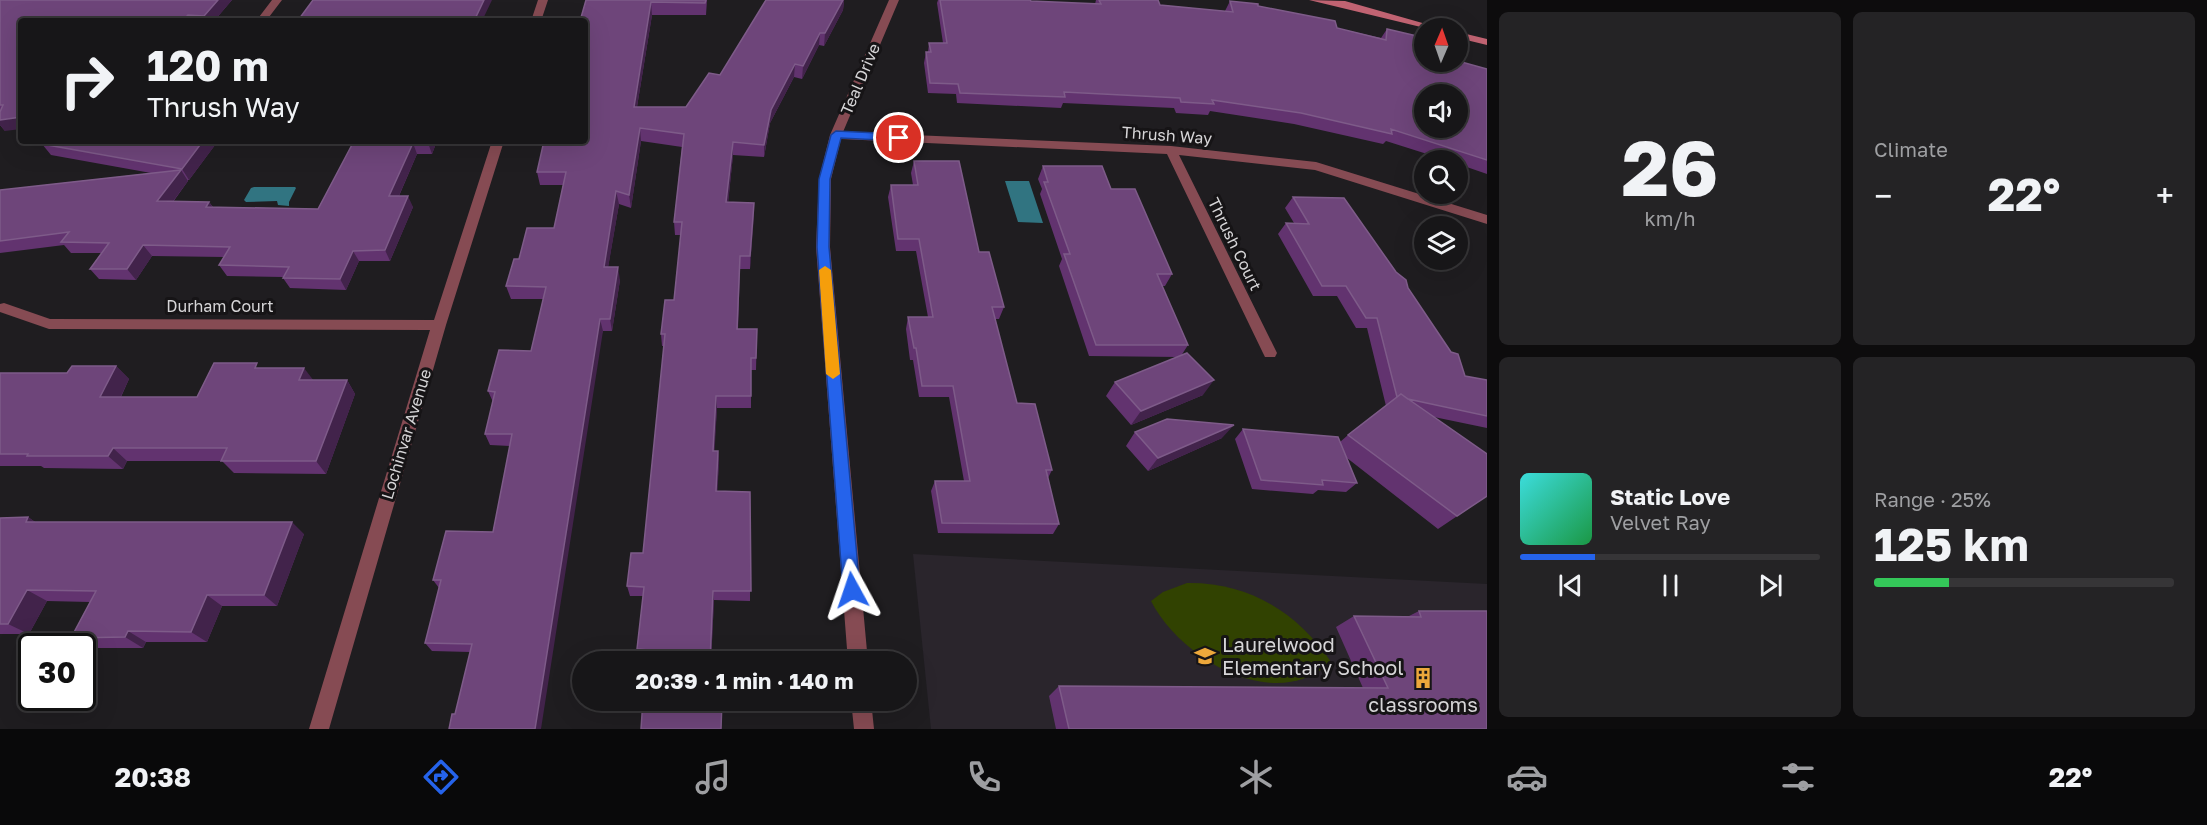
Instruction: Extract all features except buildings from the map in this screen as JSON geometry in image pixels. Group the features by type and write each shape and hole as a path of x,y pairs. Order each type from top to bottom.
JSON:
{"street":[{"path":"263,18 277,0"},
{"path":"537,18 543,0"},
{"name":"Teal Drive","path":"857,651 823,247 825,179 836,135 894,0"},
{"path":"1314,0 1345,2 1414,22"},
{"path":"1468,37 1487,42"},
{"name":"Thrush Way","path":"836,135 1171,150 1316,166 1487,220"},
{"name":"Lochinvar Avenue","path":"319,729 439,325 497,144"},
{"name":"Thrush Court","path":"1171,150 1270,353"},
{"name":"Durham Court","path":"4,308 48,324 439,325"},
{"path":"862,711 864,729"}],"shaded area":[{"name":"Laurelwood Elementary School","path":"913,554 1487,584 1487,729 931,729"}],"green space":[{"path":"1187,583 1230,588 1269,603 1303,628 1331,662 1308,677 1283,683 1257,681 1230,673 1183,642 1165,622 1151,601 1163,592"}],"water":[{"path":"1005,181 1029,181 1043,223 1018,222"},
{"path":"254,187 296,188 289,206 278,205 277,201 246,202 244,200"}],"slow traffic":[{"path":"825,270 833,374"}],"place":[{"name":"Laurelwood Elementary School","path":"1205,656"},
{"name":"classrooms","path":"1423,678"}],"route":[{"path":"852,590 823,247 825,179 836,135 899,138"}]}
